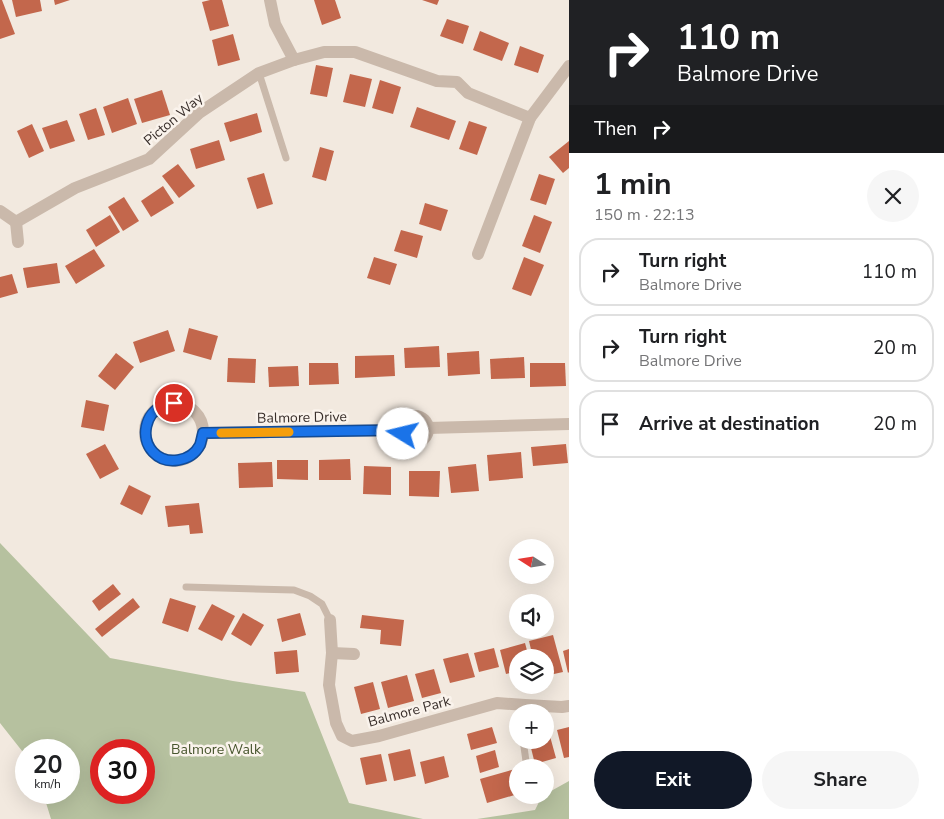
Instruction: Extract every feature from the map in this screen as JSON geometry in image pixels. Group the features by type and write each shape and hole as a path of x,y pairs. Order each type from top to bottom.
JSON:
{"street":[{"path":"270,0 275,24 294,60"},
{"name":"Picton Way","path":"16,222 75,188 149,159 199,113 259,73 294,60 324,52 356,52 437,81 457,82 468,93 530,118"},
{"path":"478,254 530,118 569,66"},
{"path":"0,211 16,222 18,242"},
{"path":"174,403 186,406 195,412 201,422 203,433 200,444 194,453 184,459 174,461 163,459 154,453 147,444 145,432 147,421 154,412 163,405 174,403"},
{"path":"412,417 420,417 427,424 428,428 426,436 416,442 408,440 402,430 405,422 412,417"},
{"path":"428,428 569,424"},
{"name":"Balmore Drive","path":"203,433 402,430"},
{"name":"Balmore Park","path":"330,620 332,653 329,685 336,723 342,736 352,741 380,736 497,703 509,706"},
{"path":"332,653 354,654"},
{"name":"Balmore Park","path":"554,707 569,706"}],"lane":[{"path":"259,73 286,158"},
{"name":"Balmore Park","path":"186,586 294,590 310,596 322,604 330,620"}],"green space":[{"name":"Balmore Walk","path":"0,543 110,658 233,681 305,692 349,803 423,819 51,819 46,804 80,804 80,739 15,739 15,742 0,723"},
{"path":"569,781 569,819 477,819 535,810 538,804 554,804 554,789"}],"building":[{"path":"0,0 2,0 15,34 0,39"},
{"path":"12,0 40,0 42,11 16,17"},
{"path":"54,0 70,0 55,5"},
{"path":"222,0 229,26 210,31 202,2"},
{"path":"314,0 335,0 341,18 322,25"},
{"path":"422,0 439,0 437,5"},
{"path":"447,19 469,26 463,44 440,36"},
{"path":"480,31 509,43 502,61 473,50"},
{"path":"233,34 240,60 218,66 212,40"},
{"path":"520,46 544,55 538,73 514,65"},
{"path":"316,65 333,68 327,97 310,94"},
{"path":"350,74 372,79 365,107 343,102"},
{"path":"380,80 401,87 393,114 372,108"},
{"path":"162,90 170,115 142,123 134,99"},
{"path":"128,98 137,124 112,133 103,107"},
{"path":"417,107 456,121 449,140 410,127"},
{"path":"96,108 105,135 88,140 79,114"},
{"path":"257,113 262,132 230,142 224,123"},
{"path":"67,120 75,141 50,149 42,128"},
{"path":"469,121 487,127 477,155 459,149"},
{"path":"32,124 44,151 29,158 17,131"},
{"path":"219,140 225,160 196,169 190,149"},
{"path":"569,141 569,168 563,173 549,157"},
{"path":"320,147 334,151 326,181 312,177"},
{"path":"178,164 195,186 179,198 162,176"},
{"path":"264,173 273,204 257,209 247,178"},
{"path":"539,174 555,179 546,205 530,200"},
{"path":"163,186 174,203 151,217 141,201"},
{"path":"124,197 139,221 123,231 108,207"},
{"path":"425,203 448,210 441,231 419,224"},
{"path":"110,215 120,232 96,247 86,230"},
{"path":"534,215 552,222 540,253 522,246"},
{"path":"401,230 423,236 417,258 394,251"},
{"path":"94,249 105,266 76,284 65,266"},
{"path":"374,257 397,264 390,285 367,278"},
{"path":"524,257 544,265 531,296 512,289"},
{"path":"57,263 60,283 27,288 23,268"},
{"path":"12,274 18,293 0,298 0,277"},
{"path":"189,328 218,336 211,360 183,352"},
{"path":"168,330 175,351 140,363 133,342"},
{"path":"439,346 440,367 405,368 404,348"},
{"path":"479,351 480,374 448,376 447,353"},
{"path":"116,353 134,367 115,390 98,376"},
{"path":"394,355 395,376 355,378 355,356"},
{"path":"524,357 525,378 491,379 490,359"},
{"path":"228,358 256,359 255,383 227,382"},
{"path":"309,363 338,363 339,384 309,385"},
{"path":"530,363 565,363 566,386 530,387"},
{"path":"298,366 299,386 269,387 268,367"},
{"path":"86,400 109,405 104,431 81,427"},
{"path":"105,444 119,469 100,479 86,454"},
{"path":"566,444 568,463 533,466 531,447"},
{"path":"521,452 523,478 489,481 487,455"},
{"path":"350,459 351,480 319,480 319,460"},
{"path":"277,460 308,460 308,480 277,479"},
{"path":"272,462 273,487 239,488 238,463"},
{"path":"476,464 479,491 451,493 448,467"},
{"path":"364,466 391,467 391,495 363,494"},
{"path":"409,471 440,471 439,497 409,496"},
{"path":"129,485 151,496 142,515 120,504"},
{"path":"199,503 203,533 190,534 189,525 168,527 165,506"},
{"path":"113,584 121,594 99,611 92,601"},
{"path":"133,598 140,607 102,637 95,629"},
{"path":"170,598 196,606 188,632 162,623"},
{"path":"212,604 235,616 222,641 198,629"},
{"path":"243,613 264,625 251,646 231,634"},
{"path":"300,613 306,635 282,642 277,619"},
{"path":"362,615 404,620 401,646 380,644 381,630 360,628"},
{"path":"554,639 563,672 554,674 554,649 531,649 529,641"},
{"path":"525,643 527,649 509,649 509,673 506,674 500,650"},
{"path":"494,648 499,667 479,672 474,653"},
{"path":"569,649 569,672 568,673 563,651"},
{"path":"297,650 299,672 276,674 274,652"},
{"path":"468,653 475,677 450,683 443,659"},
{"path":"434,669 441,693 422,698 415,674"},
{"path":"407,675 414,701 388,708 381,682"},
{"path":"373,682 380,709 361,714 354,687"},
{"path":"492,727 497,743 471,750 467,734"},
{"path":"569,727 569,757 564,758 557,730"},
{"path":"410,749 416,776 394,781 388,754"},
{"path":"531,749 554,749 556,758 552,759 534,759"},
{"path":"495,750 499,767 480,773 476,756"},
{"path":"381,754 387,781 366,785 360,758"},
{"path":"444,756 449,777 425,784 420,762"},
{"path":"509,771 509,797 487,803 480,779"}],"slow traffic":[{"path":"221,433 289,432"}],"route":[{"path":"174,403 163,405 154,412 147,421 145,432 147,444 154,453 163,459 174,461 184,459 194,453 200,444 203,433 402,430 403,434"}]}
